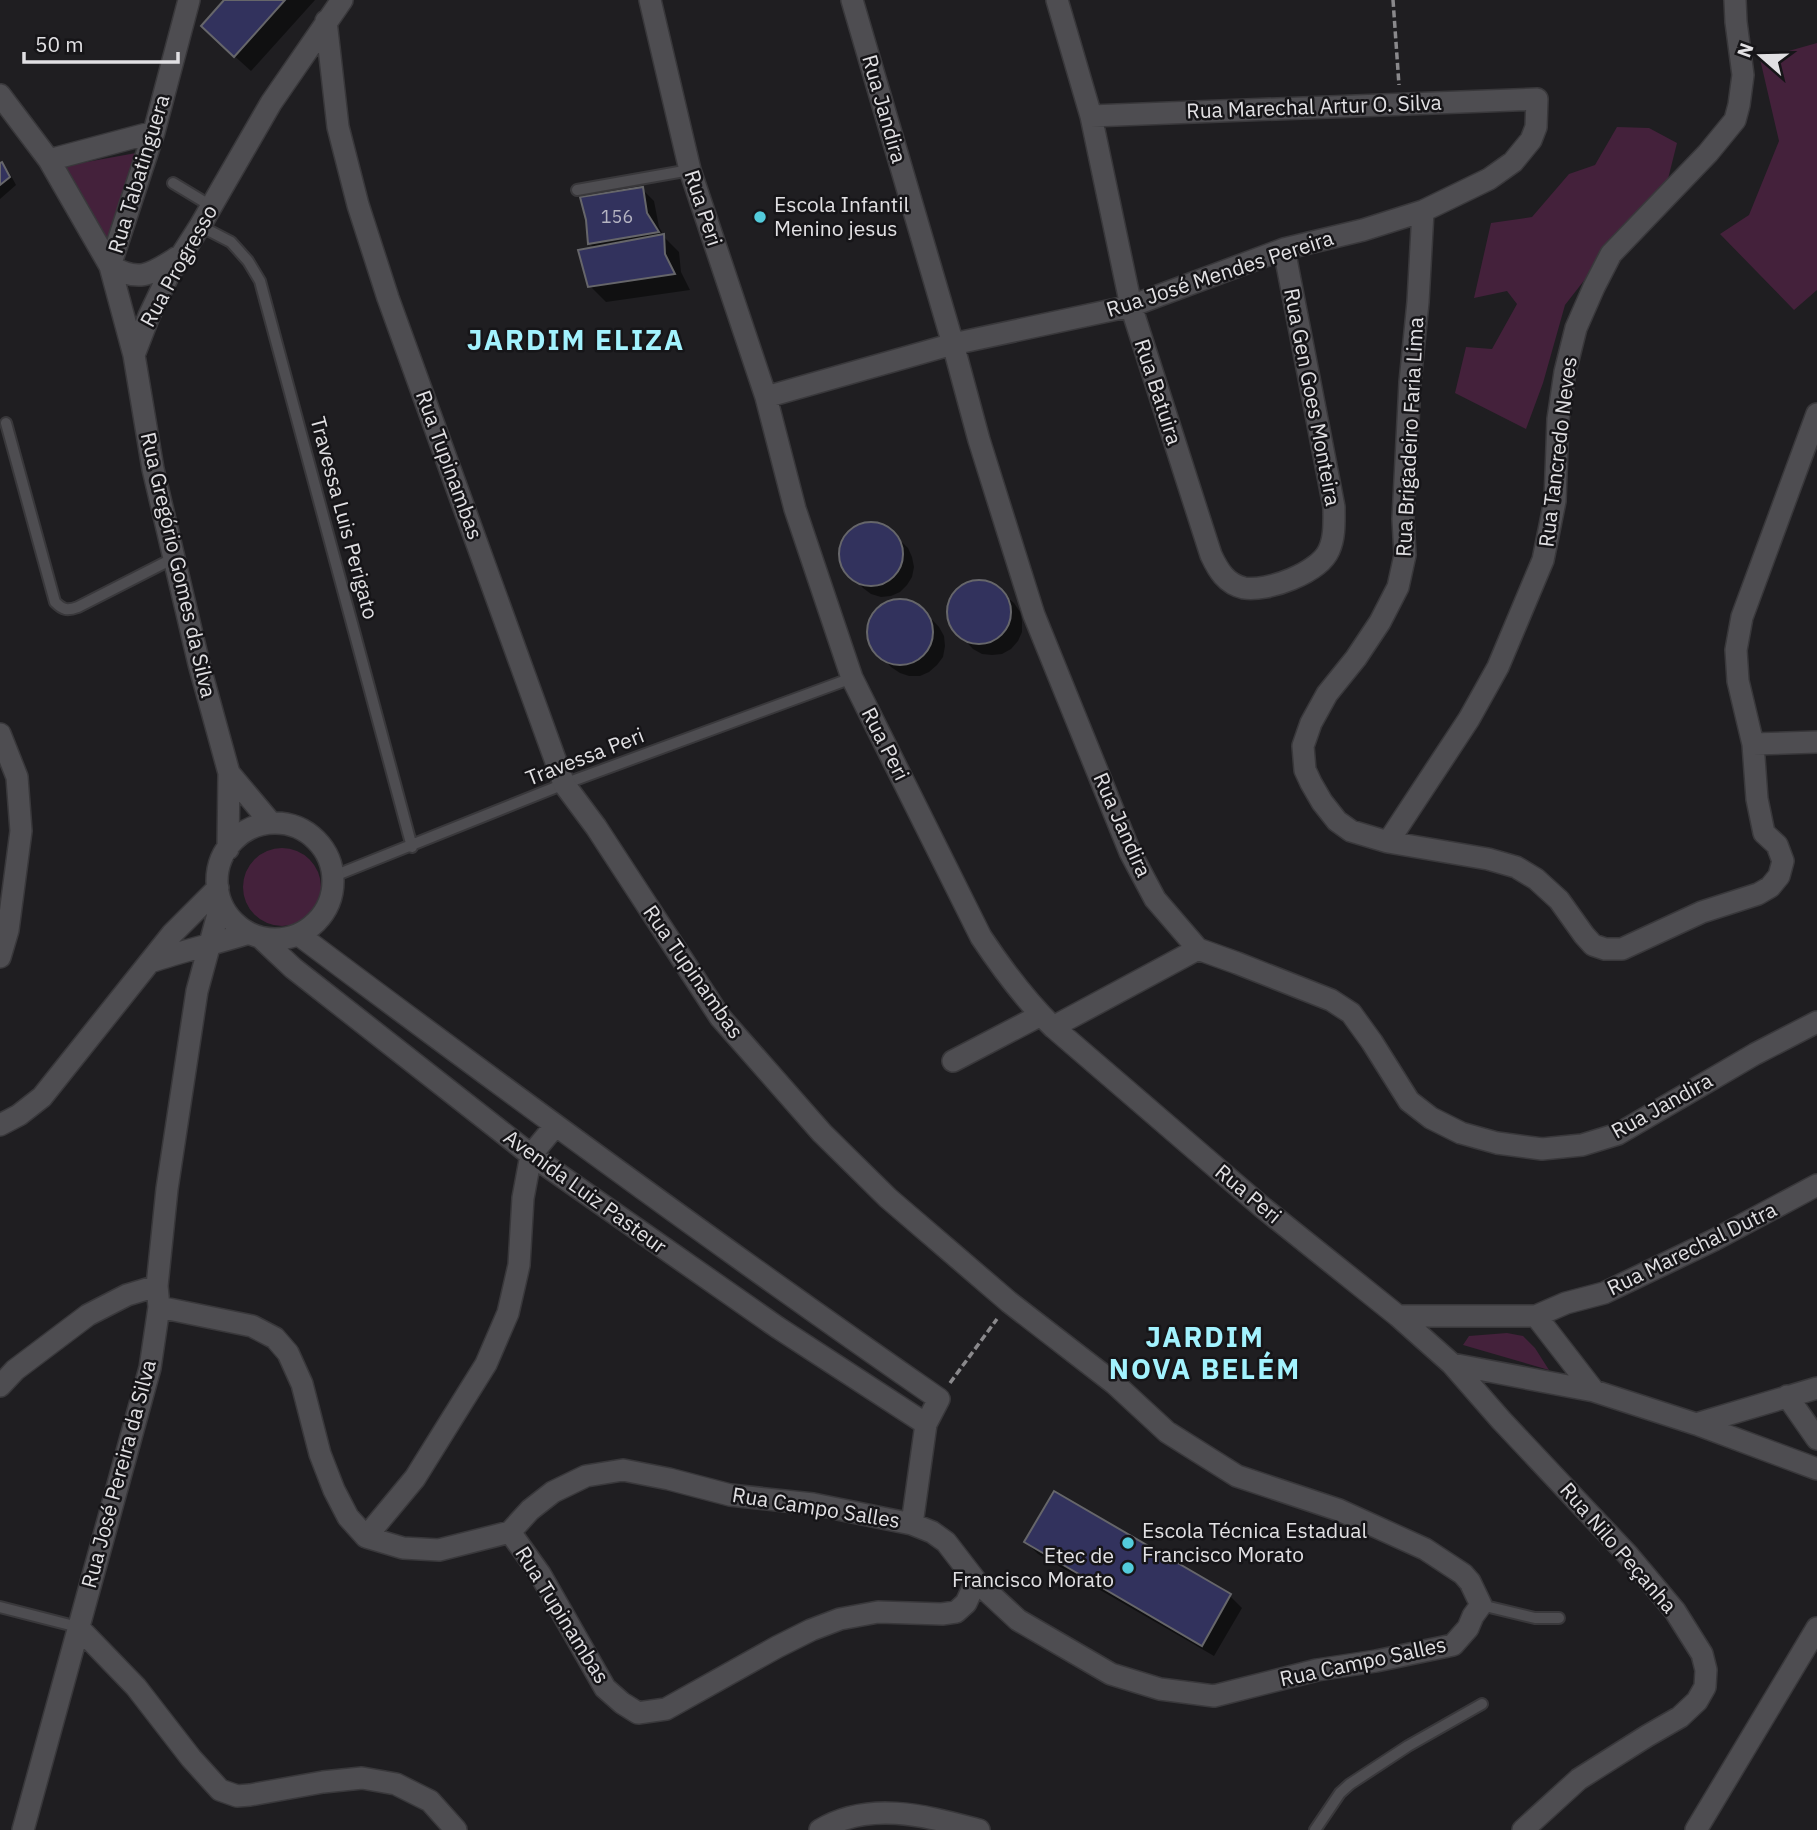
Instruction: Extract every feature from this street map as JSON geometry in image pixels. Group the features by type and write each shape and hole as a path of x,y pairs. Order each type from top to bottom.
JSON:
{"street":[{"name":"Rua Tabatinguera","path":"110,266 154,132 188,0"},
{"name":"Rua Progresso","path":"134,355 168,276 271,103 342,0"},
{"name":"Rua Peri","path":"650,0 690,170 766,397 795,509 852,678 981,937 1008,977 1047,1021 1262,1207 1398,1316"},
{"name":"Rua Jandira","path":"852,0 979,440 1034,615 1130,852 1155,898 1198,949 1331,1000 1351,1013 1409,1101 1431,1118 1461,1133 1497,1143 1542,1149 1582,1145 1618,1134 1755,1054 1817,1022"},
{"name":"Rua Batuira","path":"1057,0 1091,116 1130,306 1206,542 1218,570 1226,579 1243,587 1262,588"},
{"name":"Rua Tancredo Neves","path":"1388,842 1469,719 1499,667 1543,561 1555,501 1558,419 1565,372 1576,328 1594,287 1612,254 1708,153 1735,120 1743,75 1735,0"},
{"name":"Rua Tupinambas","path":"326,21 338,127 358,205 388,298 564,784 596,827 720,1017 822,1133 888,1198 1009,1302 1115,1384 1167,1432 1237,1476 1339,1510 1425,1549 1463,1574 1481,1605"},
{"name":"Rua Progresso","path":"0,95 49,160 110,266 134,355"},
{"name":"Rua José Mendes Pereira","path":"766,397 953,344 1130,306 1284,249 1363,230 1423,211 1489,179 1513,162 1531,140 1536,127 1537,99"},
{"name":"Rua Marechal Artur O. Silva","path":"1091,116 1537,99"},
{"path":"49,160 154,132"},
{"name":"Rua Brigadeiro Faria Lima","path":"1423,211 1410,382 1404,505 1405,555 1398,587 1380,622 1356,658 1326,694 1303,746 1305,770 1322,802 1337,821 1351,831 1388,842 1488,859 1516,867 1536,879 1559,900 1592,945 1605,949 1622,949 1702,912 1758,894 1770,887 1779,876 1783,861 1777,845 1764,833 1757,800 1753,744"},
{"name":"Rua Gen Goes Monteira","path":"1262,588 1297,577 1315,566 1328,552 1334,524 1332,494 1284,249"},
{"path":"110,266 129,275 143,276 182,255"},
{"name":"Rua Gregório Gomes da Silva","path":"134,355 153,469 198,664 229,773 228,849"},
{"path":"1817,414 1742,617 1737,650 1738,681 1753,744 1817,742"},
{"path":"0,734 17,777 21,831 8,930 0,957"},
{"name":"Rua Gregório Gomes da Silva","path":"229,773 271,823"},
{"path":"150,962 181,951 254,936 280,940 299,935 314,925 326,911 332,895 334,876 321,844 294,825 260,825 244,832 223,856 218,871 219,895 231,920 254,936"},
{"path":"0,1125 19,1115 42,1097 172,934 219,895"},
{"name":"Rua José Pereira da Silva","path":"23,1830 150,1368 167,1189 197,991 219,895"},
{"name":"Avenida Luiz Pasteur","path":"299,935 555,1126 939,1399"},
{"name":"Avenida Luiz Pasteur","path":"254,936 531,1156 777,1327 926,1423"},
{"path":"953,1060 1047,1021 1198,949"},
{"path":"0,1386 15,1370 88,1315 127,1295 158,1296 252,1326 275,1338 288,1353 302,1384 320,1454 334,1490 348,1517 366,1538 415,1478 486,1364 509,1313 519,1265 523,1198 531,1156 555,1126"},
{"name":"Rua Marechal Dutra","path":"1398,1316 1536,1316 1566,1303 1615,1288 1714,1240 1817,1185"},
{"name":"Rua Nilo Peçanha","path":"1398,1316 1452,1364 1636,1564 1675,1611 1702,1654 1706,1670 1705,1687 1697,1701 1680,1717 1579,1779 1523,1830"},
{"path":"1536,1316 1594,1391"},
{"path":"1452,1364 1594,1391 1696,1424 1817,1469"},
{"path":"1696,1424 1817,1388"},
{"path":"1787,1396 1817,1439"},
{"path":"912,1524 926,1423 939,1399"},
{"name":"Rua Campo Salles","path":"510,1532 530,1510 553,1492 586,1476 623,1470 730,1495 813,1504 912,1524 932,1532 946,1542 976,1581 1018,1620 1111,1674 1160,1689 1214,1696 1317,1670 1453,1645 1468,1628 1481,1605"},
{"name":"Rua Tupinambas","path":"366,1538 403,1548 439,1550 510,1532 540,1574 605,1688 638,1713 666,1709 777,1647 841,1619 878,1612 956,1612 966,1603 976,1581"},
{"path":"78,1627 136,1687 191,1758 220,1790 237,1796 250,1795 362,1778 396,1784 430,1801 456,1830"},
{"path":"1696,1830 1817,1628"},
{"path":"820,1830 858,1814 900,1812 978,1830"}],"lane":[{"path":"577,190 690,170"},
{"path":"173,183 211,206"},
{"name":"Travessa Luis Perigato","path":"200,226 231,242 248,261 260,281 411,846"},
{"path":"6,423 55,602 62,609 78,607 174,558"},
{"name":"Travessa Peri","path":"334,876 564,784 852,678"},
{"path":"1481,1605 1535,1618 1559,1618"},
{"path":"0,1607 78,1627"},
{"path":"1315,1830 1340,1793 1350,1784 1408,1746 1482,1704"}],"path":[{"path":"1393,0 1400,104"},
{"path":"939,1399 1009,1302"}],"shaded area":[{"path":"1817,43 1817,290 1794,310 1720,234 1749,215 1779,141 1760,59"},
{"path":"1617,127 1649,128 1677,143 1668,179 1642,206 1565,305 1543,383 1526,429 1455,393 1466,347 1492,349 1517,304 1507,291 1474,298 1491,223 1532,217 1569,174 1595,165"},
{"path":"136,153 105,249 59,167"},
{"path":"282,848 297,851 310,859 318,872 321,887 318,902 310,915 297,923 282,926 267,923 254,915 246,902 243,887 246,872 254,859 267,851"},
{"path":"1507,1333 1523,1336 1535,1348 1549,1370 1463,1345 1469,1336"}],"building":[{"path":"224,0 285,0 234,57 201,26"},
{"path":"2,162 10,177 0,185 0,163"},
{"path":"643,187 647,213 659,232 588,244 580,197"},
{"path":"664,234 665,254 675,274 588,287 578,250"},
{"path":"871,522 889,528 897,536 903,554 897,572 889,580 871,586 853,580 845,572 839,554 845,536 853,528"},
{"path":"979,580 991,582 1002,589 1009,600 1009,624 1002,635 991,642 979,644 967,642 956,635 949,624 947,612 949,600 956,589 967,582"},
{"path":"900,599 913,601 923,609 931,619 931,645 923,655 913,663 900,665 887,663 877,655 869,645 867,632 869,619 877,609 887,601"},
{"name":"Etec de Francisco Morato","path":"1054,1491 1231,1594 1202,1646 1024,1542"}],"place":[{"name":"Escola Infantil Menino jesus","path":"760,217"},
{"name":"Escola Técnica Estadual Francisco Morato","path":"1128,1543"},
{"name":"Etec de Francisco Morato","path":"1128,1568"}],"district":[{"name":"JARDIM ELIZA","path":"576,340"},
{"name":"JARDIM NOVA BELÉM","path":"1205,1353"}]}
